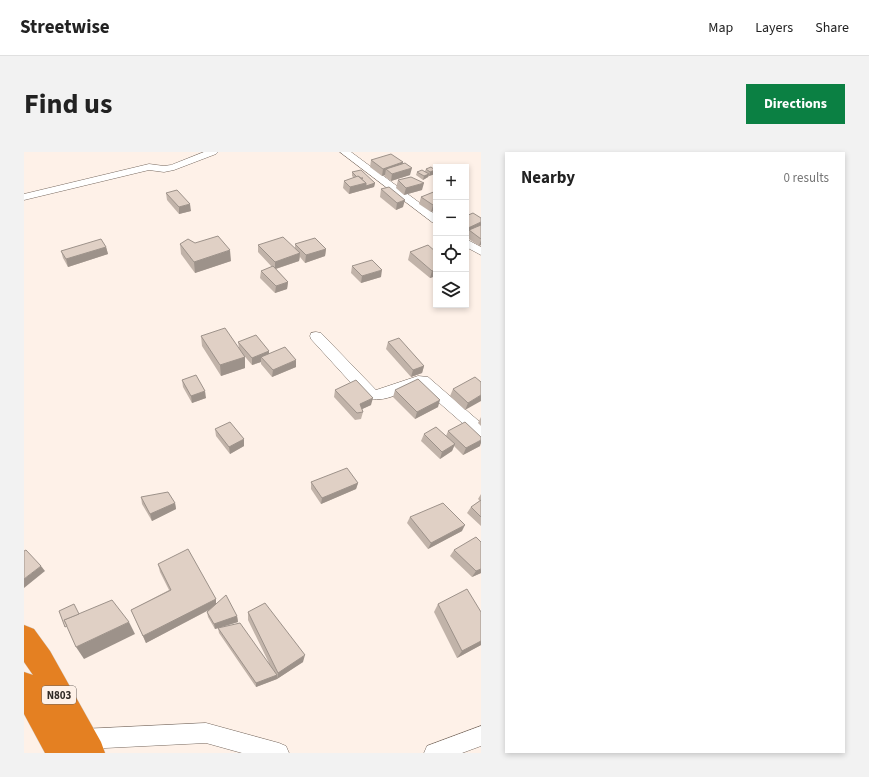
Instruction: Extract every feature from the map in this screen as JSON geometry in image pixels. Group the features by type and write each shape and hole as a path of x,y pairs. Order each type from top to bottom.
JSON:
{"highway":[{"name":"N803","path":"24,638 40,661 74,749"},
{"name":"N803","path":"24,686 74,749"}],"street":[{"path":"24,197 149,166 164,169 174,167 213,152"},
{"path":"345,152 433,218"},
{"path":"469,244 481,252"},
{"path":"316,336 367,391 373,395 379,395 418,381 423,381 481,431"},
{"path":"74,749 206,733 279,753"},
{"path":"434,753 481,736"}],"building":[{"path":"391,154 403,162 383,169 371,160"},
{"path":"405,163 412,168 392,174 386,169"},
{"path":"431,167 433,171 430,172 426,169"},
{"path":"361,170 375,183 366,186 366,183 361,179 363,178 357,177 352,172"},
{"path":"422,170 429,174 424,176 417,172"},
{"path":"358,176 366,183 350,187 344,181"},
{"path":"411,177 424,183 406,188 398,180"},
{"path":"389,187 405,200 397,203 381,189"},
{"path":"177,190 190,204 179,207 166,193"},
{"path":"433,192 433,205 421,197"},
{"path":"473,213 481,218 481,222 469,228 469,215"},
{"path":"481,225 481,239 469,230"},
{"path":"218,236 230,250 194,262 180,244 188,239 195,243"},
{"path":"283,237 300,253 275,262 258,245"},
{"path":"315,238 326,249 306,255 295,244"},
{"path":"101,239 106,247 66,259 61,251"},
{"path":"428,245 433,249 433,270 432,271 410,252"},
{"path":"372,260 382,270 362,276 352,266"},
{"path":"273,266 288,282 276,286 261,271"},
{"path":"225,328 245,357 220,365 201,336"},
{"path":"256,335 269,351 252,358 238,342"},
{"path":"399,338 424,366 413,370 388,342"},
{"path":"285,347 296,360 273,370 261,357"},
{"path":"196,375 205,391 191,396 182,380"},
{"path":"475,377 481,382 481,395 468,403 453,389"},
{"path":"418,379 440,400 417,412 395,390"},
{"path":"356,380 373,398 360,404 363,412 357,413 335,390"},
{"path":"230,422 244,439 229,447 215,429"},
{"path":"465,422 481,437 481,440 466,448 448,431"},
{"path":"436,427 455,444 442,452 424,434"},
{"path":"347,468 358,483 322,498 311,482"},
{"path":"168,492 175,503 150,514 141,497"},
{"path":"481,500 481,517 471,507"},
{"path":"443,503 465,525 431,543 410,517"},
{"path":"476,537 481,542 481,569 476,571 454,550"},
{"path":"188,549 216,599 143,636 131,610 171,590 158,564"},
{"path":"26,550 41,566 24,579 24,551"},
{"path":"467,589 481,612 481,641 462,651 438,604"},
{"path":"226,595 237,616 214,624 207,612"},
{"path":"112,600 129,622 76,647 64,620"},
{"path":"265,603 305,655 278,673 248,612"},
{"path":"74,604 79,614 64,620 67,626 65,627 59,611"},
{"path":"240,623 277,675 256,683 218,628"}]}
